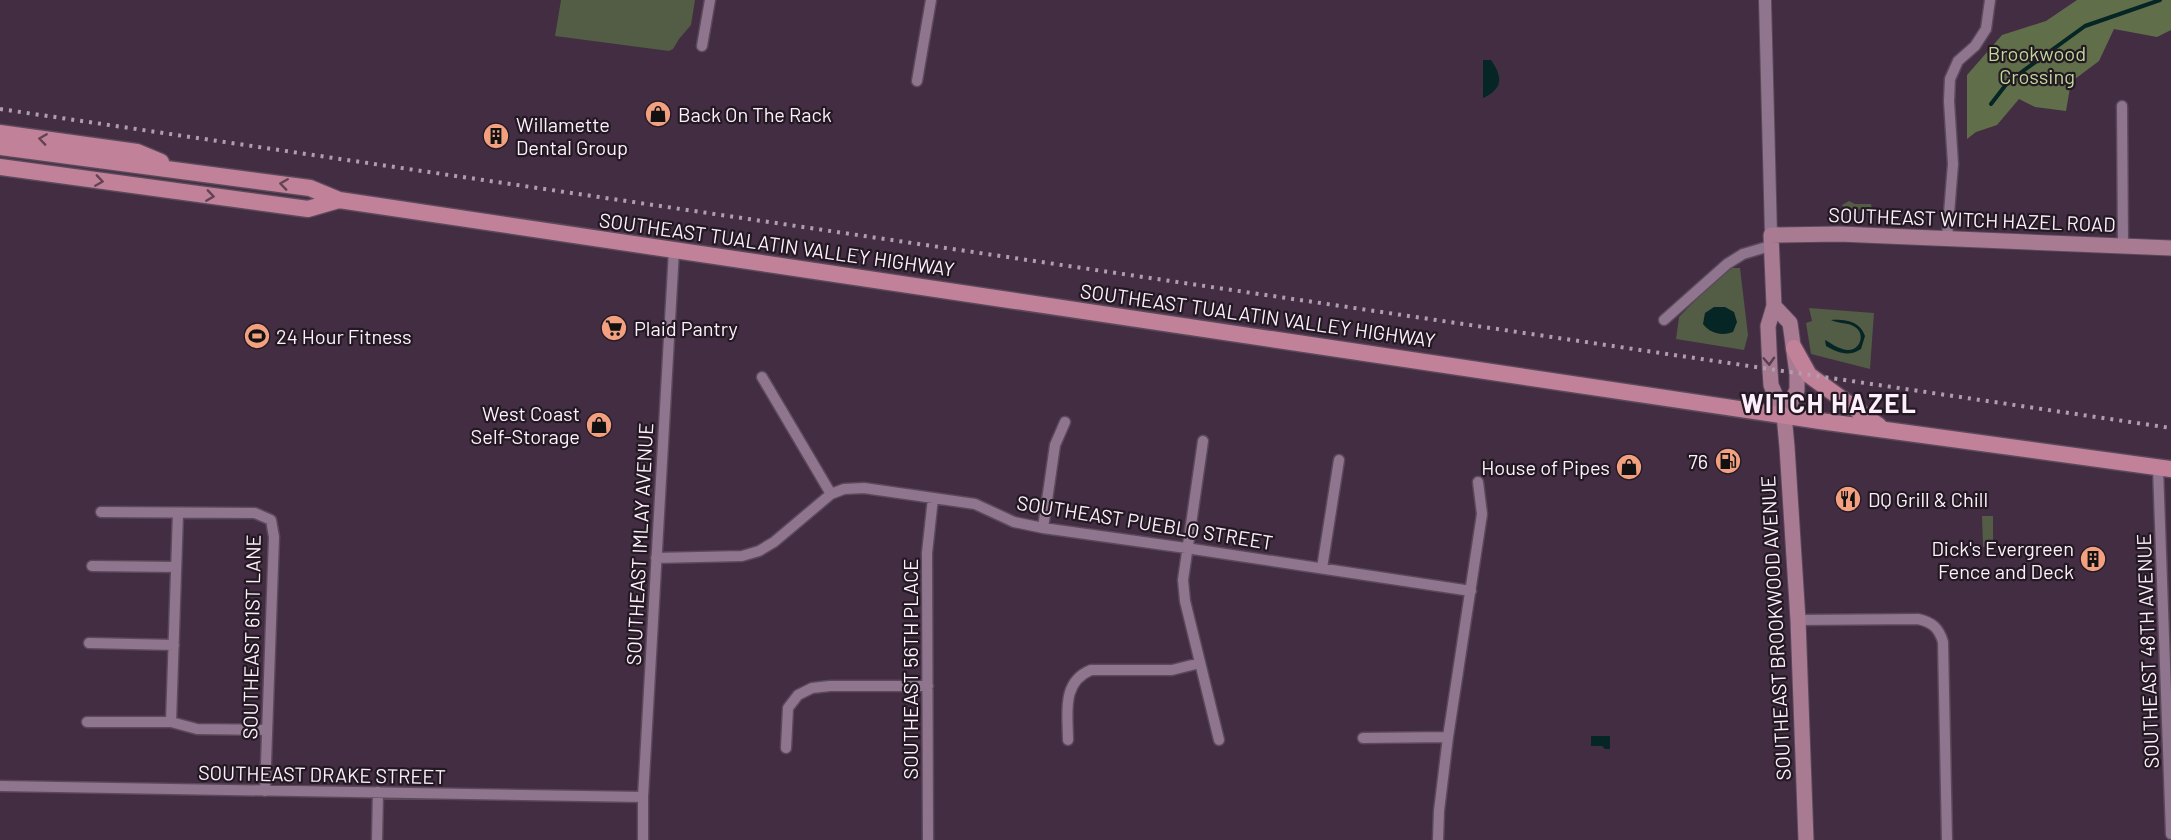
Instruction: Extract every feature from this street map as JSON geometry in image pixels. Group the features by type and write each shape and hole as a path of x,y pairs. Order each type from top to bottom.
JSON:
{"main road":[{"path":"0,134 137,152 181,170"},
{"name":"SOUTHEAST TUALATIN VALLEY HIGHWAY","path":"0,147 310,188 339,200 1784,415 2165,468"},
{"name":"SOUTHEAST TUALATIN VALLEY HIGHWAY","path":"0,166 308,209 339,200"},
{"name":"SOUTHEAST WITCH HAZEL ROAD","path":"1771,241 1839,234 2171,248"},
{"name":"SOUTHEAST BROOKWOOD AVENUE","path":"1771,241 1774,306 1768,326 1771,385 1784,415 1798,620 1806,840"},
{"name":"SOUTHEAST BROOKWOOD AVENUE","path":"1774,306 1790,323 1794,348 1797,390 1784,415"},
{"path":"1794,348 1809,375 1882,429"}],"street":[{"path":"702,46 710,0"},
{"path":"917,81 931,0"},
{"name":"SOUTHEAST BROOKWOOD AVENUE","path":"1766,0 1771,241"},
{"path":"1947,238 1953,164 1950,79 1958,61 1975,46 1986,29 1990,0"},
{"path":"2122,106 2123,246"},
{"name":"SOUTHEAST WITCH HAZEL ROAD","path":"1664,320 1727,264 1771,241"},
{"name":"SOUTHEAST IMLAY AVENUE","path":"643,840 643,797 674,250"},
{"path":"762,377 831,494"},
{"path":"1043,528 1055,445 1065,422"},
{"path":"1203,441 1183,580 1185,600 1219,740"},
{"path":"1322,568 1339,460"},
{"name":"SOUTHEAST 48TH AVENUE","path":"2165,468 2171,834"},
{"path":"1438,840 1439,811 1448,737 1482,514 1478,482"},
{"name":"SOUTHEAST PUEBLO STREET","path":"656,558 742,556 759,551 774,543 831,494 844,489 864,488 975,504 1014,522 1043,528 1471,591"},
{"name":"SOUTHEAST 56TH PLACE","path":"928,840 927,553 933,498"},
{"path":"102,512 178,513 171,722"},
{"name":"SOUTHEAST 61ST LANE","path":"178,513 255,513 270,520 274,537 265,791"},
{"path":"92,566 176,567"},
{"path":"1798,620 1918,619 1935,626 1942,642 1947,840"},
{"path":"89,643 174,645"},
{"path":"1068,740 1068,694 1074,681 1081,674 1091,670 1172,670 1200,663"},
{"path":"786,748 788,708 798,695 812,688 928,686"},
{"path":"87,722 171,722 197,729 267,730"},
{"path":"1363,738 1448,737"},
{"name":"SOUTHEAST DRAKE STREET","path":"0,786 643,797"},
{"path":"377,840 378,792"}],"shaded area":[{"path":"561,0 695,0 691,25 669,51 555,36"},
{"path":"1483,60 1491,60 1498,72 1499,82 1494,91 1483,98"},
{"path":"1849,201 1855,204 1871,204 1872,209 1844,209 1842,205"},
{"path":"1732,268 1740,268 1748,335 1744,350 1676,339 1679,317 1719,276"},
{"path":"1714,307 1725,307 1734,312 1737,322 1733,332 1717,333 1703,324 1705,313"},
{"path":"1809,308 1874,313 1870,369 1811,354 1806,323 1812,321"},
{"path":"1831,320 1847,321 1860,327 1865,336 1861,349 1852,353 1844,353 1826,346 1825,340 1841,349 1852,350 1861,338 1855,327"},
{"path":"1982,516 1993,516 1993,547 1983,547"},
{"path":"1591,736 1610,736 1610,749 1591,746"}],"green space":[{"name":"Brookwood Crossing","path":"2077,0 2171,0 2171,30 2157,37 2114,29 2099,61 2071,82 2066,111 2035,107 2019,99 1997,125 1976,132 1967,139 1967,75 2002,35 2046,21"}],"waterway":[{"path":"1991,104 2008,82 2085,26 2160,0"}],"railway":[{"path":"0,109 2171,428"}],"place":[{"name":"Back On The Rack","path":"658,114"},
{"name":"Willamette Dental Group","path":"496,136"},
{"name":"Plaid Pantry","path":"614,328"},
{"name":"24 Hour Fitness","path":"257,336"},
{"name":"West Coast Self-Storage","path":"599,425"},
{"name":"76","path":"1728,461"},
{"name":"House of Pipes","path":"1629,467"},
{"name":"DQ Grill & Chill","path":"1848,499"},
{"name":"Dick's Evergreen Fence and Deck","path":"2093,559"}],"district":[{"name":"WITCH HAZEL","path":"1829,402"}]}
